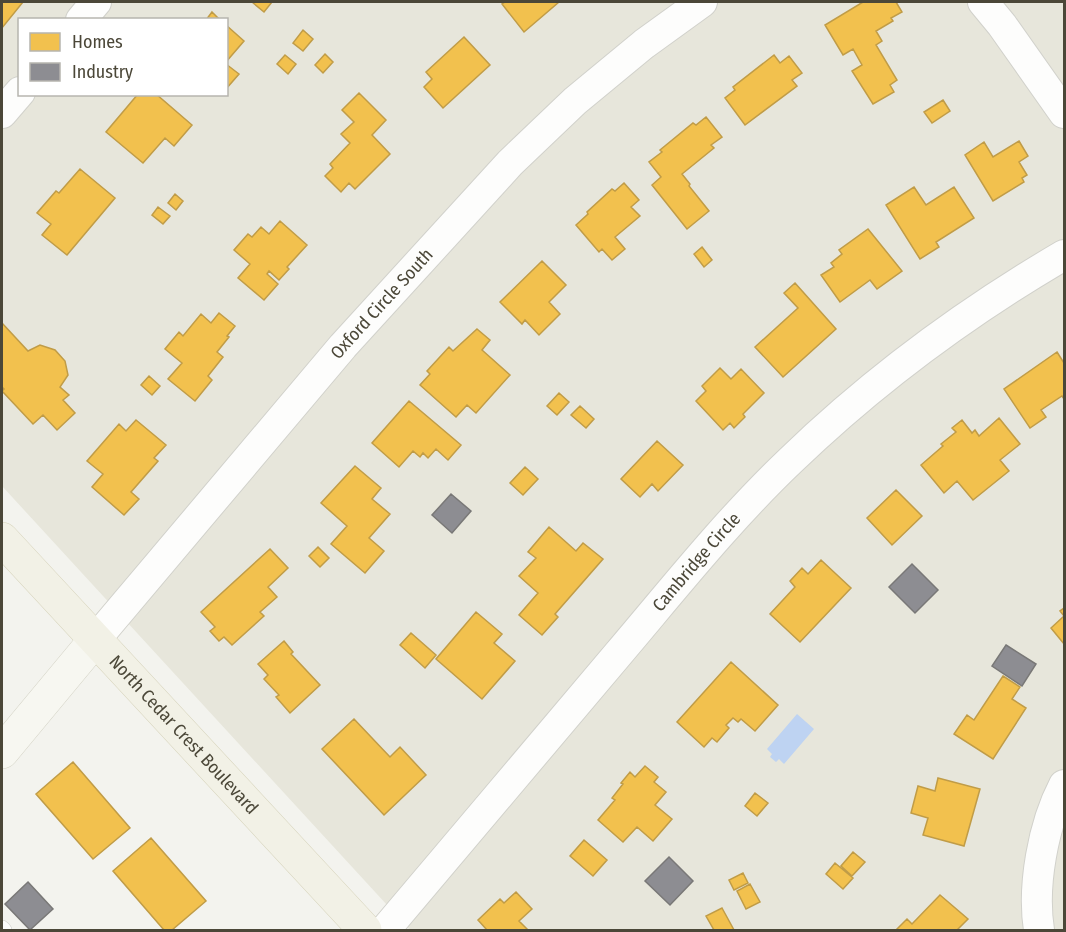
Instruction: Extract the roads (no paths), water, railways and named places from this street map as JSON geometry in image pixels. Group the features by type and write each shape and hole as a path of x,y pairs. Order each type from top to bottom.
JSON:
{"main road":[{"name":"North Cedar Crest Boulevard","path":"2,539 365,930"}],"street":[{"path":"83,18 96,2"},
{"name":"Oxford Circle South","path":"95,640 343,346 510,163 575,101 644,44 702,2"},
{"path":"983,2 1065,113"},
{"path":"2,113 18,94"},
{"name":"Cambridge Circle","path":"385,930 725,528 789,461 858,399 931,341 1007,288 1065,255"},
{"path":"2,752 95,640"},
{"path":"1039,930 1038,874 1047,829 1065,785"}],"water":[{"path":"797,714 814,729 784,764 779,759 776,762 770,757 772,754 767,749"}]}
